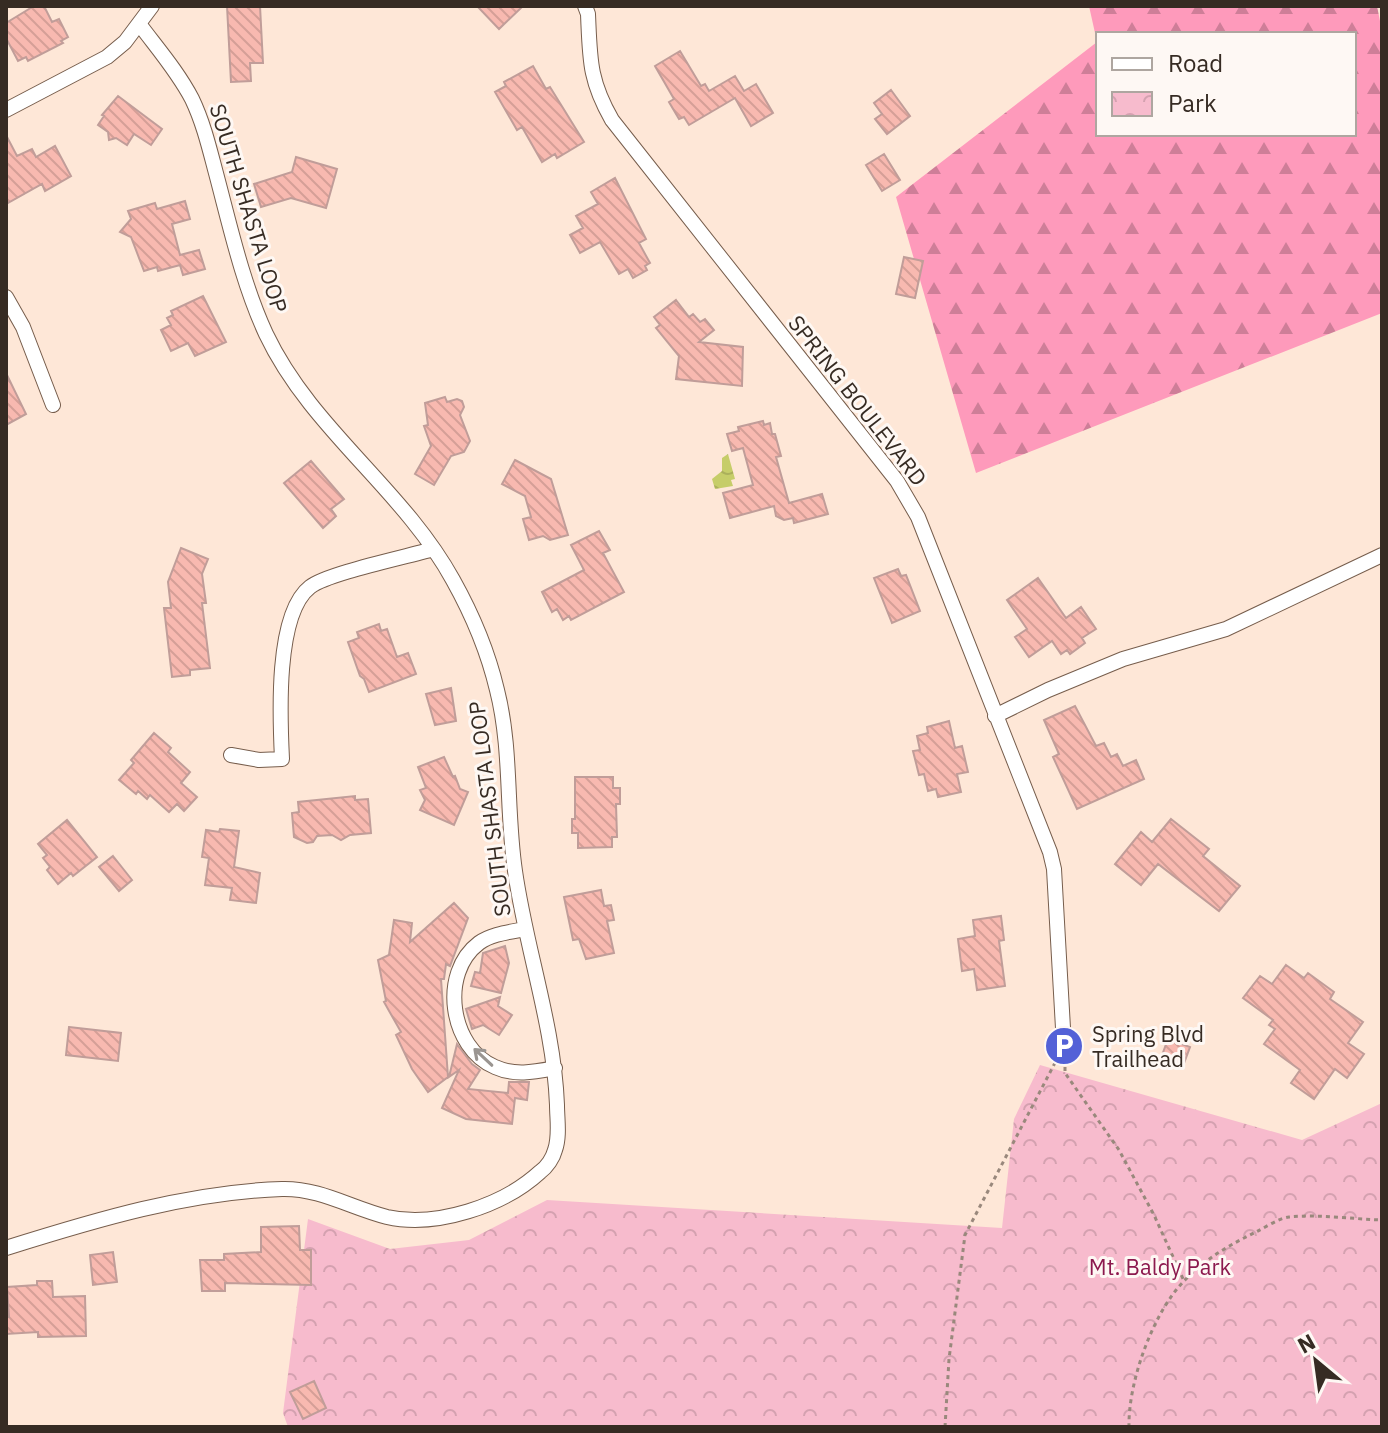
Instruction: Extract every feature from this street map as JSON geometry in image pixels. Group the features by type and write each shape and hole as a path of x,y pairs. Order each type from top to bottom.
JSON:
{"street":[{"path":"6,110 95,65 125,42 152,6"},
{"name":"SPRING BOULEVARD","path":"585,6 590,69 597,94 612,120 903,490 918,517 1044,836 1054,869 1064,1046"},
{"name":"SOUTH SHASTA LOOP","path":"6,1248 143,1209 282,1189 322,1194 392,1218 420,1219 456,1214 492,1202 541,1172 551,1160 558,1136 555,1068 514,868 507,760 496,685 468,610 433,549 313,410 269,339 253,303 205,133 192,100 175,69 140,25"},
{"path":"6,297 23,327 53,405"},
{"path":"231,755 259,760 282,759 281,678 290,621 302,595 318,582 433,549"},
{"path":"995,716 1110,664 1226,629 1382,555"},
{"path":"525,929 480,942 463,959 454,980 454,1005 462,1031 476,1052 493,1067 514,1073 555,1068"}],"path":[{"path":"1064,1046 1065,1073 1119,1150 1154,1215 1184,1281"},
{"path":"945,1427 949,1359 965,1235 1064,1046"},
{"path":"1129,1427 1128,1410 1144,1350 1162,1314 1184,1281 1229,1245 1287,1217 1382,1220"}],"green space":[{"path":"1089,6 1377,6 1382,31 1382,313 976,473 896,197 1096,43 1096,136 1356,136 1356,32 1096,32 1096,38"},
{"name":"Mt. Baldy Park","path":"1040,1065 1302,1140 1382,1103 1382,1427 288,1427 283,1413 308,1219 390,1249 469,1240 547,1200 1002,1228 1014,1119"}],"water":[{"path":"728,454 735,479 731,480 733,486 715,489 712,479 722,471 722,458"}],"building":[{"path":"34,6 44,6 52,22 59,19 68,37 61,41 63,43 28,61 26,57 18,61 6,38 6,23"},
{"path":"227,6 260,6 263,63 250,63 251,81 231,82"},
{"path":"477,6 523,6 499,29"},
{"path":"680,51 701,86 705,84 709,91 735,76 744,91 756,84 773,113 751,126 735,98 689,125 684,117 679,119 669,102 674,99 655,66"},
{"path":"533,66 546,89 550,87 584,142 557,158 555,154 542,162 522,127 517,130 495,92 506,86 504,82"},
{"path":"891,90 910,116 887,134 875,119 882,114 874,103"},
{"path":"118,96 162,129 151,145 134,134 127,145 116,138 109,140 108,132 98,125"},
{"path":"6,135 17,156 32,149 36,157 55,146 71,176 45,191 42,184 6,204"},
{"path":"884,154 900,180 882,191 866,165"},
{"path":"296,157 337,169 326,208 291,198 261,207 254,184 292,172"},
{"path":"615,178 646,239 639,243 650,263 645,266 647,270 633,278 628,269 619,274 600,242 580,253 570,235 583,228 576,216 598,204 591,192"},
{"path":"185,201 190,219 172,224 180,255 199,250 205,269 183,275 180,265 144,271 131,237 120,232 131,219 128,211 155,203 157,209"},
{"path":"904,257 923,261 915,298 896,294"},
{"path":"203,296 226,342 195,356 188,343 171,351 161,330 171,325 167,318 173,315 171,311"},
{"path":"676,300 689,317 693,314 700,322 705,319 714,330 699,342 743,347 742,386 676,379 679,356 656,328 660,325 654,317"},
{"path":"6,373 26,414 6,425"},
{"path":"445,397 447,402 462,401 464,407 460,415 470,441 464,452 451,456 434,485 415,474 431,446 424,426 428,425 425,403"},
{"path":"763,421 764,425 770,423 772,434 775,434 781,456 776,457 789,503 822,494 828,514 794,523 793,518 784,520 776,516 774,506 730,518 723,493 753,485 743,448 732,451 727,434 739,431 738,427"},
{"path":"515,460 551,479 568,535 550,540 543,536 529,540 523,519 531,517 525,496 502,484"},
{"path":"311,461 344,499 331,509 336,516 323,528 284,483"},
{"path":"599,531 610,550 603,553 624,592 571,620 569,616 563,620 557,609 552,612 542,592 584,570 571,545"},
{"path":"181,548 208,559 202,574 206,603 202,603 210,668 190,670 190,675 172,677 164,608 171,608 168,582"},
{"path":"898,569 901,576 906,575 920,611 892,623 874,578"},
{"path":"1038,578 1066,618 1081,607 1096,629 1082,638 1085,643 1070,654 1067,650 1061,654 1052,641 1029,657 1015,637 1027,629 1007,600"},
{"path":"379,624 381,631 387,629 397,657 408,653 416,674 369,692 348,642 359,638 357,632"},
{"path":"451,688 456,721 435,725 426,694"},
{"path":"1075,706 1096,746 1104,743 1111,757 1117,754 1123,766 1136,760 1144,779 1077,809 1053,757 1059,754 1044,720"},
{"path":"949,721 955,748 962,746 968,772 957,774 961,792 938,797 936,789 928,791 924,774 919,775 913,751 920,750 917,736 928,733 927,727"},
{"path":"154,733 171,748 168,752 190,772 181,783 197,797 184,811 177,804 169,812 150,795 147,799 138,791 136,794 119,780"},
{"path":"444,757 460,789 468,792 454,825 420,810 425,800 420,790 426,788 418,767"},
{"path":"575,777 613,777 613,788 620,788 620,804 616,804 617,837 612,837 612,847 578,848 578,833 572,833"},
{"path":"355,796 355,800 368,799 371,833 350,835 341,840 332,835 317,836 313,842 307,843 294,837 292,813 299,812 298,802"},
{"path":"1171,819 1209,849 1203,856 1240,886 1219,911 1158,864 1141,885 1115,864 1141,832 1152,842"},
{"path":"67,820 97,857 58,884 47,870 50,867 43,858 47,855 38,844"},
{"path":"220,829 239,831 234,867 260,873 256,903 230,900 232,888 205,885 209,858 202,857 206,830 219,832"},
{"path":"113,856 132,880 119,891 99,867"},
{"path":"601,890 604,906 611,905 614,920 607,921 614,953 586,959 579,939 573,940 564,897"},
{"path":"454,903 468,918 450,966 446,964 444,979 441,979 448,1077 428,1092 412,1069 396,1035 401,1032 384,1002 378,960 389,955 394,920 412,923 410,942"},
{"path":"1001,916 1004,940 999,941 1005,986 977,990 974,969 962,971 958,939 975,936 973,920"},
{"path":"505,946 509,963 501,993 471,986 475,972 480,973 483,953"},
{"path":"1286,965 1304,978 1308,973 1334,992 1330,999 1363,1022 1348,1043 1364,1054 1347,1078 1335,1069 1314,1099 1291,1083 1300,1070 1264,1044 1275,1029 1269,1025 1273,1020 1243,998 1260,976 1272,984"},
{"path":"500,997 498,1006 512,1015 499,1035 483,1025 472,1029 466,1009"},
{"path":"69,1027 121,1033 118,1061 66,1055"},
{"path":"1168,1039 1190,1047 1183,1066 1161,1058"},
{"path":"457,1044 480,1070 468,1089 508,1093 509,1082 529,1082 527,1100 515,1098 512,1124 466,1119 442,1108 459,1070 449,1077"},
{"path":"299,1226 300,1250 311,1250 311,1285 225,1283 225,1291 202,1291 200,1260 224,1260 224,1254 261,1252 261,1227"},
{"path":"113,1252 117,1282 93,1285 90,1255"},
{"path":"37,1281 52,1281 53,1297 85,1296 86,1336 38,1337 38,1332 6,1334 6,1317 9,1317 7,1287 37,1285"},
{"path":"314,1381 326,1408 303,1419 290,1392"}],"place":[{"name":"Spring Blvd Trailhead","path":"1064,1046"}]}
